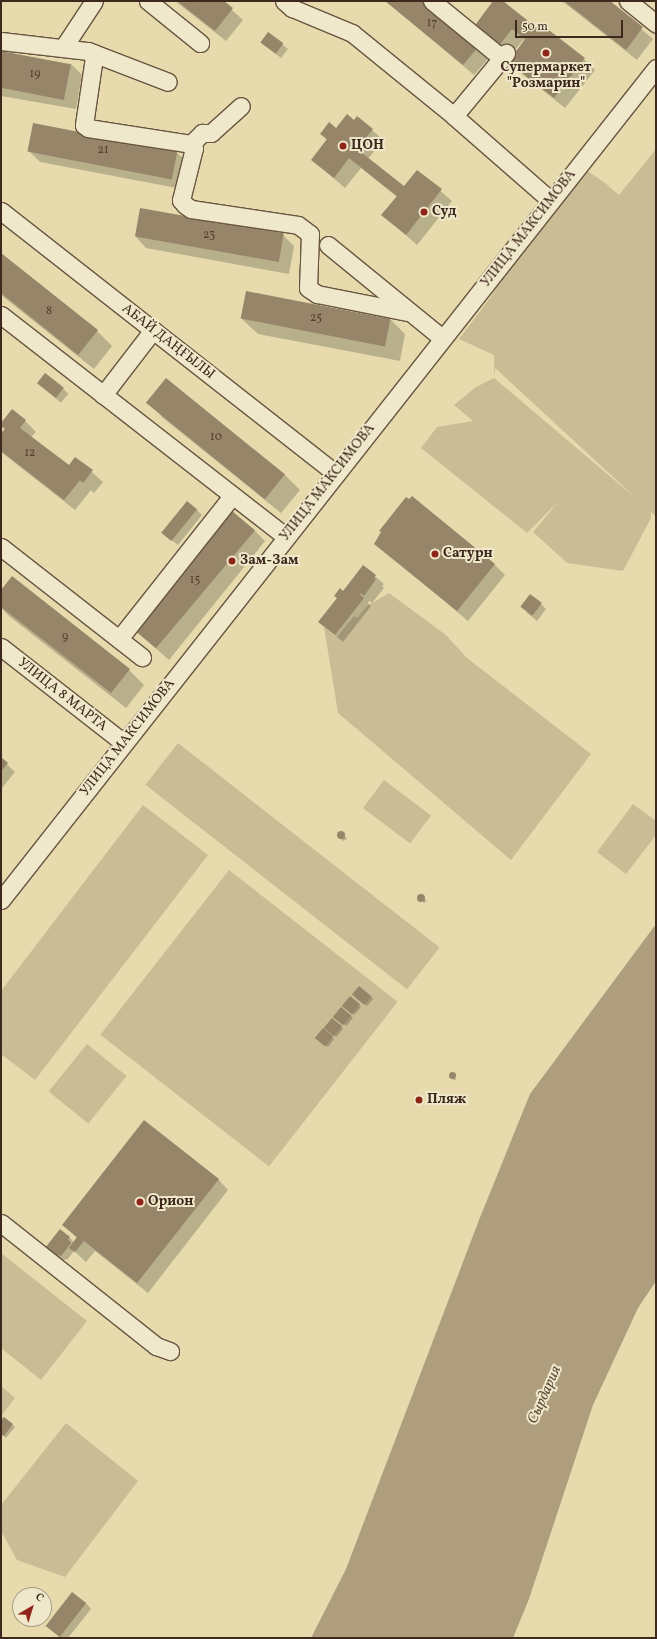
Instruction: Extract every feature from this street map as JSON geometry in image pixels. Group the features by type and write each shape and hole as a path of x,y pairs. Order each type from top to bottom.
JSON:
{"street":[{"path":"63,48 94,1"},
{"path":"148,1 200,43"},
{"path":"288,4 313,1"},
{"path":"432,1 504,55 454,116"},
{"path":"628,1 656,24"},
{"path":"288,4 352,33 454,116 551,201"},
{"path":"1,41 88,51 168,82"},
{"path":"93,53 94,58 84,125 88,128 191,144"},
{"name":"УЛИЦА МАКСИМОВА","path":"1,900 656,68"},
{"path":"191,144 202,133 211,133 241,106"},
{"path":"191,144 194,148 181,200 185,205 191,209 298,225 310,234 308,288 316,294 408,312"},
{"name":"АБАЙ ДАҢҒЫЛЫ","path":"1,211 336,474"},
{"path":"328,245 408,312 442,338"},
{"path":"1,315 286,537"},
{"path":"103,395 153,330"},
{"path":"119,639 232,496"},
{"path":"1,547 142,657"},
{"name":"УЛИЦА 8 МАРТА","path":"1,647 124,744"},
{"path":"1,1223 156,1346 170,1351"}],"shaded area":[{"path":"656,149 656,517 651,512 651,518 623,571 567,563 533,532 559,501 527,533 421,448 437,427 473,421 454,405 476,387 494,378 494,355 459,339 487,302 579,165 619,195","holes":["495,368 638,500 494,378"]},
{"path":"389,593 446,635 467,658 591,754 511,860 338,713 324,627 337,637 354,616 357,618 367,606"},
{"path":"178,743 440,947 407,989 145,785"},
{"path":"384,780 431,816 410,843 363,808"},
{"path":"633,804 656,821 656,835 626,874 597,852"},
{"path":"143,805 208,855 35,1080 1,1054 1,991"},
{"path":"229,870 398,1002 269,1166 100,1035"},
{"path":"87,1044 127,1076 88,1124 49,1091"},
{"path":"1,1253 87,1321 41,1380 1,1348"},
{"path":"1,1386 15,1398 1,1416"},
{"path":"66,1423 138,1481 65,1577 17,1560 1,1531 1,1505"}],"water":[{"name":"Сырдария","path":"656,924 656,1281 638,1308 593,1405 529,1599 513,1638 311,1638 346,1569 479,1220 530,1094"}],"building":[{"path":"177,1 224,1 233,8 215,31"},
{"path":"385,1 423,1 479,46 463,65"},
{"name":"Супермаркет \"Розмарин\"","path":"493,1 503,1 537,28 541,24 585,58 554,98 508,62 525,39 512,29 498,47 473,28"},
{"path":"564,1 610,1 643,27 626,50"},
{"path":"268,32 283,43 276,54 260,43"},
{"path":"1,51 71,65 64,100 1,88"},
{"path":"347,114 354,120 357,116 373,129 357,149 404,186 417,170 442,189 406,235 381,215 397,196 349,158 334,178 311,160 327,139 320,134 329,122 336,128"},
{"path":"33,123 177,151 172,180 27,151"},
{"path":"140,208 284,233 279,262 135,237"},
{"path":"1,253 98,330 78,355 1,293"},
{"path":"246,291 390,319 385,347 241,318"},
{"path":"45,373 64,388 56,398 37,383"},
{"path":"166,378 285,474 265,499 146,403"},
{"path":"12,409 26,420 20,428 69,465 75,457 93,470 83,483 80,480 64,500 1,451 1,433 5,429 1,426 1,423"},
{"name":"Сатурн","path":"412,496 495,564 457,611 374,544 381,532 379,531 406,497 409,499"},
{"path":"187,501 197,509 171,541 161,533"},
{"path":"232,511 255,530 156,648 133,629"},
{"path":"363,565 376,575 374,578 376,579 364,596 361,593 360,595 364,598 335,635 318,622 337,598 334,596 340,588 343,591"},
{"path":"12,576 130,669 111,693 1,607 1,590"},
{"path":"530,594 542,603 532,616 520,607"},
{"path":"1,757 8,763 1,771"},
{"path":"339,831 343,831 345,835 343,839 339,839 337,837 337,833"},
{"path":"419,894 423,894 425,898 423,902 419,902 417,900 417,896"},
{"path":"359,986 371,996 364,1005 352,994"},
{"path":"350,996 360,1004 352,1014 342,1006"},
{"path":"341,1007 351,1015 343,1025 333,1017"},
{"path":"332,1018 342,1026 334,1036 324,1028"},
{"path":"323,1028 333,1036 325,1046 315,1038"},
{"path":"452,1071 455,1072 455,1078 452,1079 449,1078 448,1075 449,1072"},
{"name":"Орион","path":"144,1120 219,1179 137,1283 84,1241 75,1252 69,1248 77,1237 62,1225"},
{"path":"60,1229 70,1237 68,1239 71,1243 61,1256 59,1255 57,1257 45,1248"},
{"path":"4,1417 13,1424 4,1436 1,1434 1,1420"},
{"path":"72,1592 86,1603 60,1637 47,1627 52,1627 52,1618"}],"place":[{"name":"Супермаркет \"Розмарин\"","path":"546,53"},
{"name":"ЦОН","path":"343,146"},
{"name":"Суд","path":"424,212"},
{"name":"Сатурн","path":"435,554"},
{"name":"Зам-Зам","path":"232,561"},
{"name":"Пляж","path":"419,1100"},
{"name":"Орион","path":"140,1202"}]}
